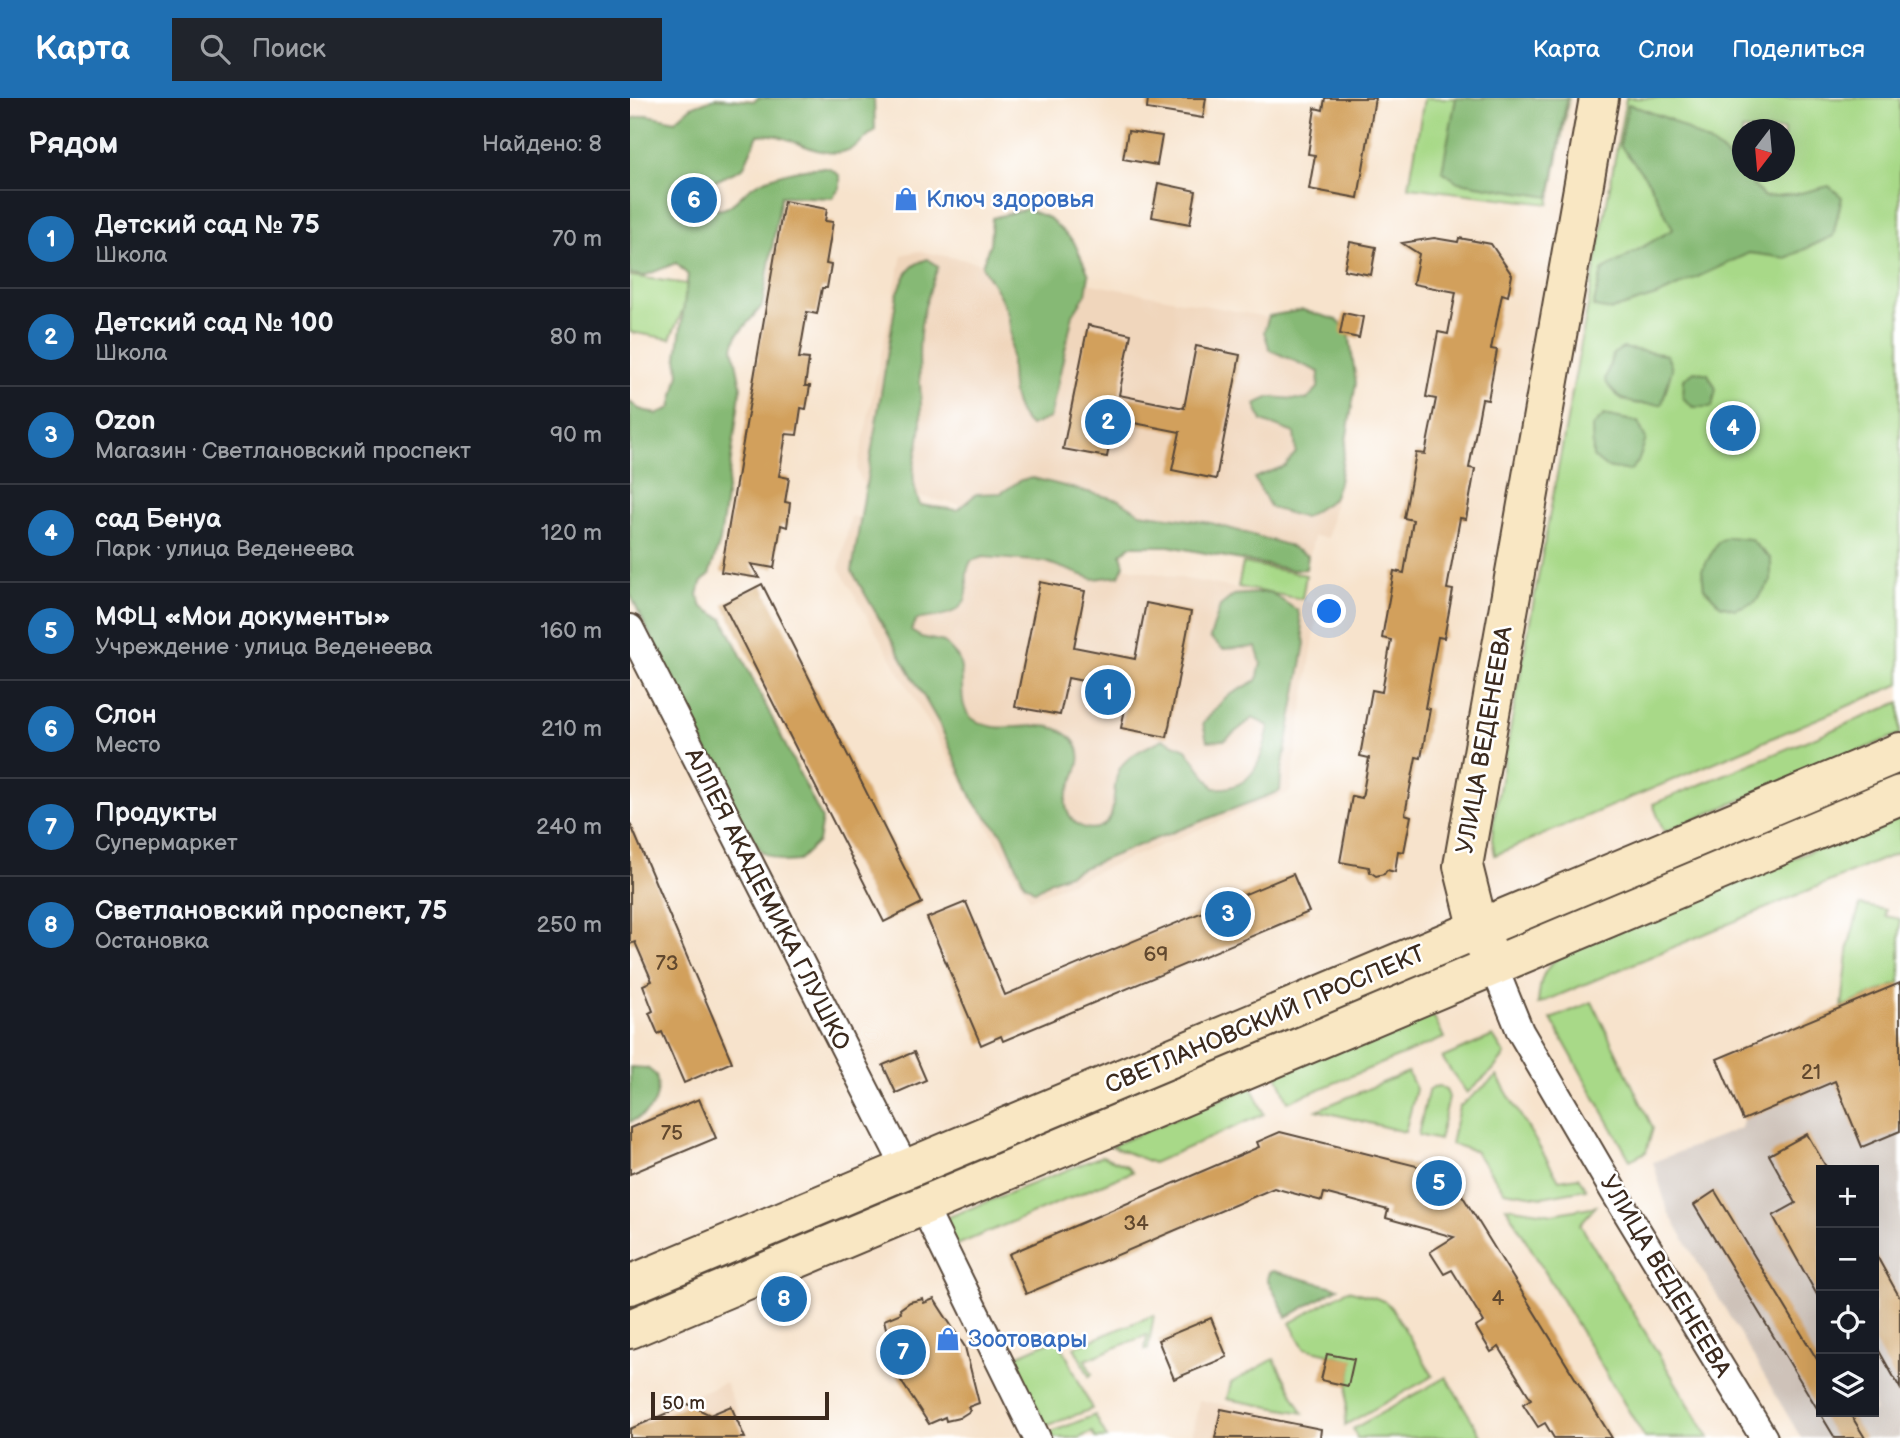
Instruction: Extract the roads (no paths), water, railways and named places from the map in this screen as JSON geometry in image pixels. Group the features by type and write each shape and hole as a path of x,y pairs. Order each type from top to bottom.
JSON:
{"main road":[{"name":"УЛИЦА ВЕДЕНЕЕВА","path":"1494,967 1479,930 1463,866 1599,98"},
{"name":"СВЕТЛАНОВСКИЙ ПРОСПЕКТ","path":"630,1285 1900,752"},
{"name":"СВЕТЛАНОВСКИЙ ПРОСПЕКТ","path":"630,1329 1900,796"}],"street":[{"name":"АЛЛЕЯ АКАДЕМИКА ГЛУШКО","path":"630,628 906,1169"},
{"name":"УЛИЦА ВЕДЕНЕЕВА","path":"1494,967 1520,1031 1614,1192 1764,1438"},
{"path":"923,1206 1037,1438"}],"place":[{"name":"Ключ здоровья","path":"906,199"},
{"name":"Слон","path":"694,200"},
{"name":"Детский сад № 100","path":"1108,422"},
{"name":"сад Бенуа","path":"1733,428"},
{"name":"Детский сад № 75","path":"1108,692"},
{"name":"Ozon","path":"1228,914"},
{"name":"МФЦ «Мои документы»","path":"1439,1183"},
{"name":"Светлановский проспект, 75","path":"784,1299"},
{"name":"Зоотовары","path":"948,1339"},
{"name":"Продукты","path":"903,1352"}]}
